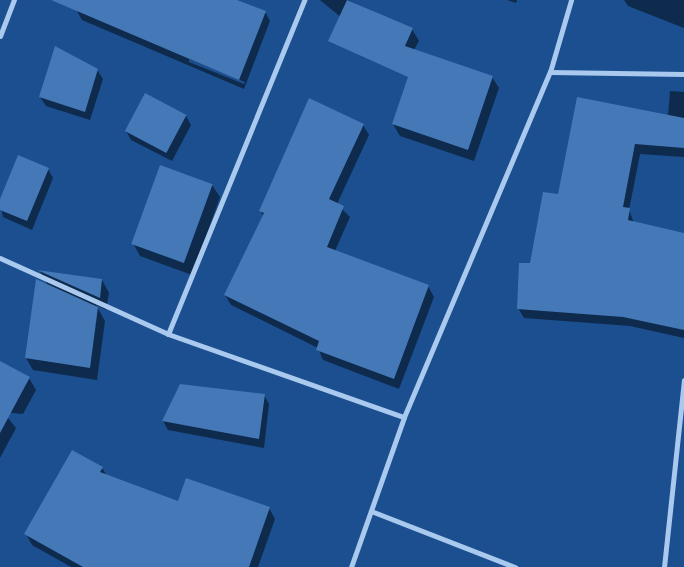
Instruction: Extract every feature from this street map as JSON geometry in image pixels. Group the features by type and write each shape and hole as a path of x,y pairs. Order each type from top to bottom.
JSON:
{"street":[{"path":"0,36 14,0"},
{"path":"168,334 304,0"},
{"path":"351,567 404,417 550,72 571,0"},
{"path":"550,72 684,74"},
{"path":"0,258 168,334 404,417"},
{"path":"664,567 684,380"},
{"path":"371,511 515,567"}],"building":[{"path":"51,0 237,0 266,11 239,80"},
{"path":"347,0 413,28 405,46 493,76 468,150 392,124 408,77 328,41"},
{"path":"55,46 98,69 85,112 39,97"},
{"path":"145,93 186,115 166,153 125,131"},
{"path":"577,97 684,118 684,148 635,144 623,207 630,208 628,220 684,233 684,330 623,317 517,309 519,263 530,263 543,192 558,194"},
{"path":"309,98 364,124 329,199 344,206 327,247 429,285 394,379 316,350 319,341 224,295 264,213 259,211"},
{"path":"18,155 49,168 27,221 0,210 0,199"},
{"path":"160,165 213,184 184,263 131,244"},
{"path":"37,270 102,279 100,298"},
{"path":"36,279 98,307 90,368 25,358"},
{"path":"0,361 30,377 0,433"},
{"path":"180,384 265,394 259,439 162,421"},
{"path":"72,450 103,467 100,472 178,501 186,478 270,507 249,567 83,567 24,534"}]}
